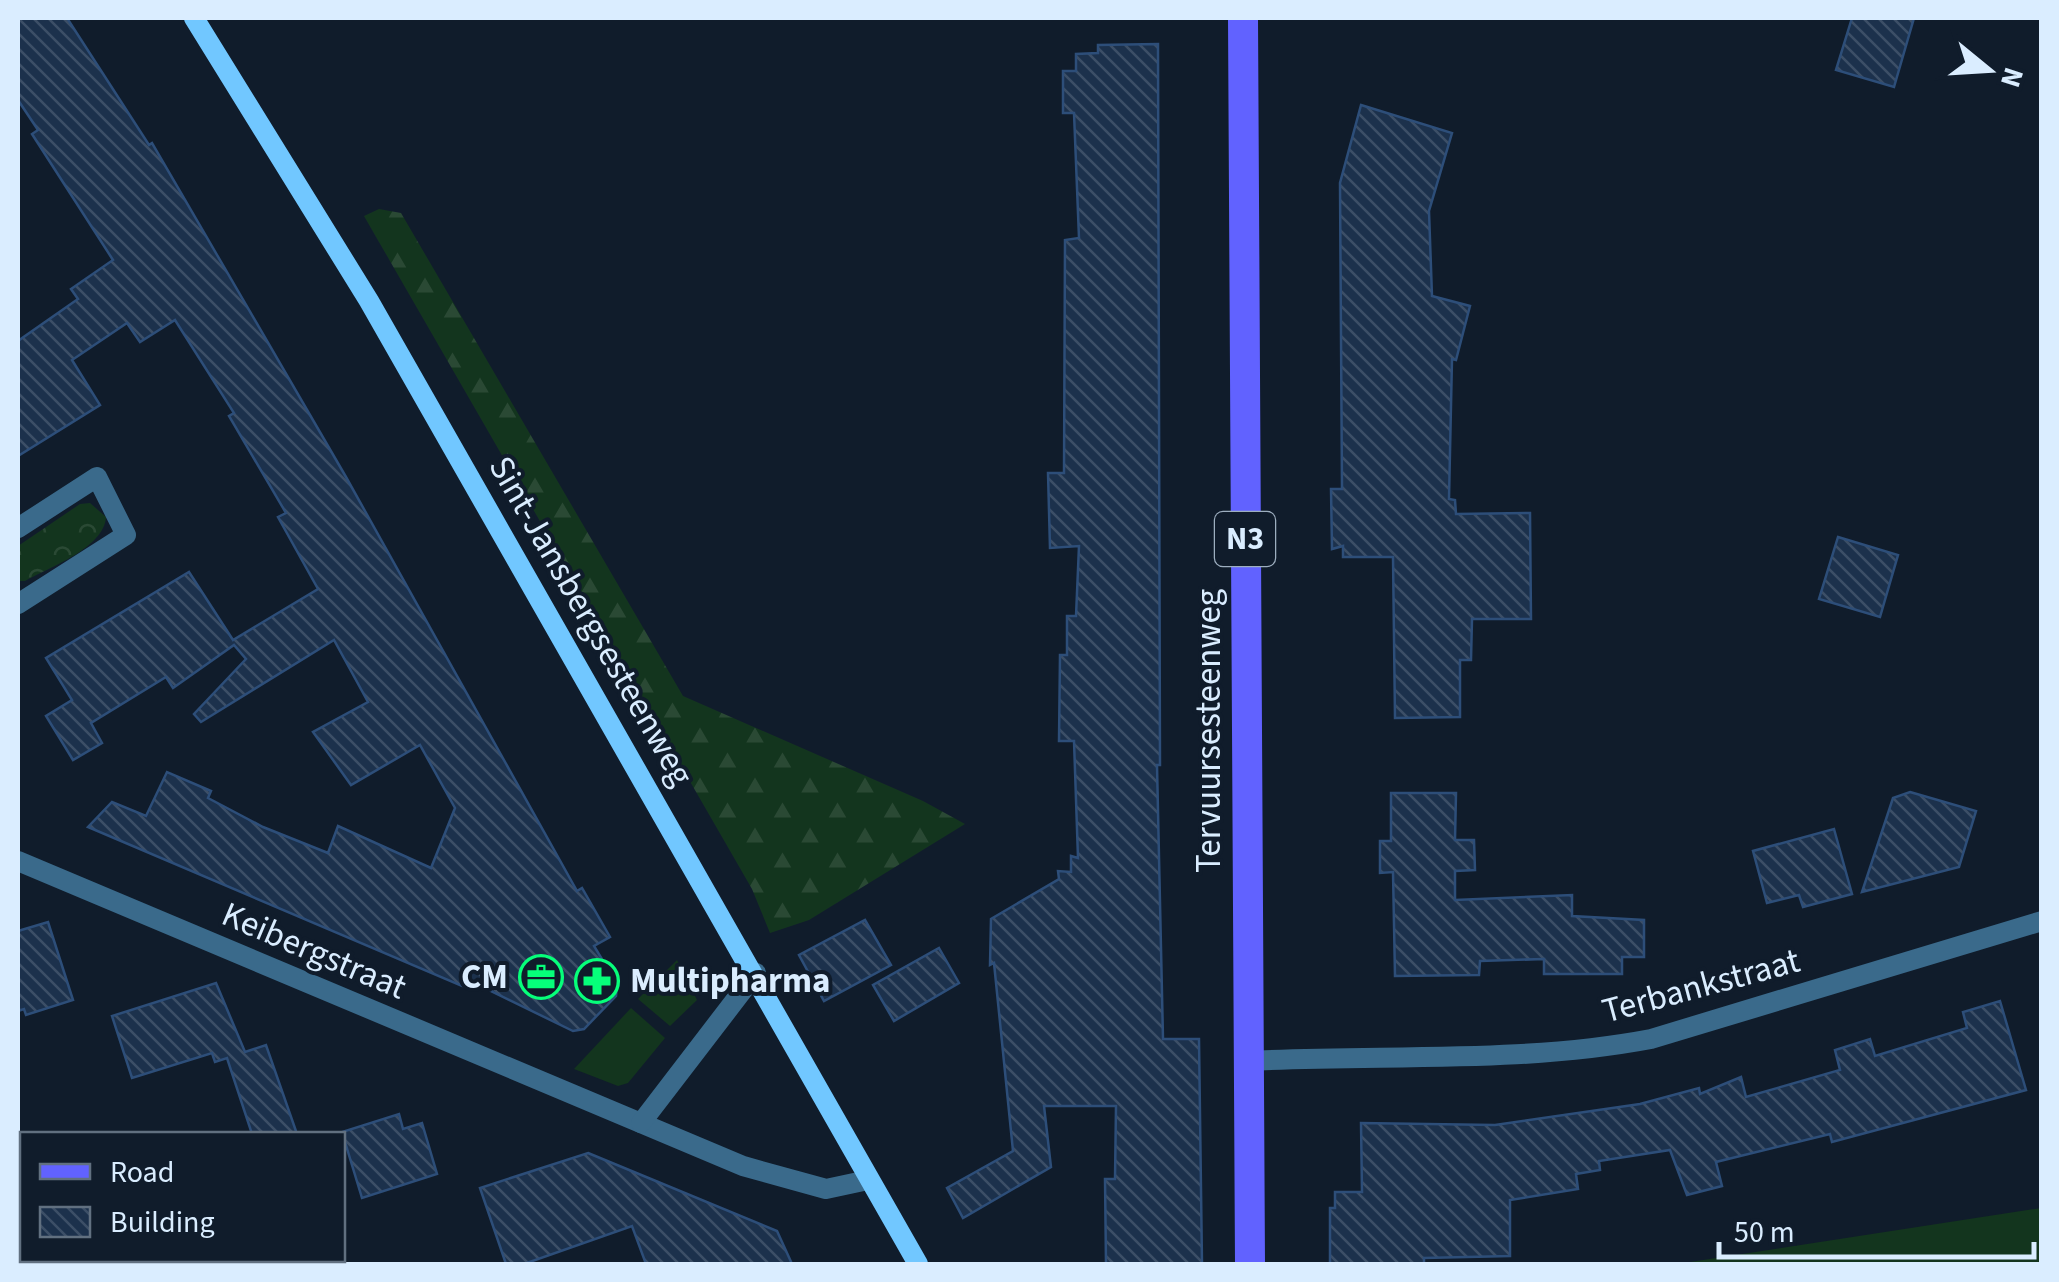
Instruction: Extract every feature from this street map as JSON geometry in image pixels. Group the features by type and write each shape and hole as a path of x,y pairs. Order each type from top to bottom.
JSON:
{"main road":[{"name":"Sint-Jansbergsesteenweg","path":"194,18 369,301 756,972 918,1264"},
{"name":"Tervuursesteenweg","path":"1242,18 1250,1264"}],"street":[{"path":"18,528 96,477 126,535 18,604"},
{"name":"Keibergstraat","path":"18,861 744,1166 826,1189 868,1180"},
{"name":"Terbankstraat","path":"1248,1061 1518,1056 1615,1046 1651,1039 2042,921"},
{"path":"641,1123 756,972"}],"green space":[{"path":"379,209 401,213 683,696 923,801 965,824 809,920 770,933 752,889 364,216"},
{"path":"90,503 106,517 96,538 61,563 18,581 18,546 80,504"},
{"path":"677,960 697,1000 670,1026 638,999"},
{"path":"631,1008 665,1038 628,1083 618,1086 574,1069"},
{"path":"2041,1208 2041,1264 1677,1264"}],"building":[{"path":"18,18 67,18 149,145 152,143 346,477 577,891 582,888 610,937 594,946 617,984 616,996 584,1029 573,1031 466,979 462,986 88,827 112,802 146,816 167,772 211,791 208,798 263,827 328,853 338,826 431,868 455,808 420,745 351,785 313,732 368,702 334,640 201,722 194,714 246,659 234,645 173,688 166,677 91,723 102,743 73,760 46,716 72,700 46,658 189,572 233,640 318,589 278,517 286,513 229,416 234,413 175,320 140,342 127,323 72,360 100,405 18,456 18,341 78,299 71,289 113,260 32,134 38,130 18,100"},
{"path":"1852,18 1914,18 1894,87 1836,70"},
{"path":"1158,44 1157,765 1163,1039 1199,1039 1202,1264 1106,1264 1105,1179 1115,1179 1116,1106 1044,1106 1051,1167 963,1218 947,1188 1013,1151 994,963 990,965 991,919 1059,879 1058,871 1071,872 1071,856 1078,858 1074,741 1059,741 1060,655 1067,655 1067,616 1076,616 1079,546 1050,548 1048,473 1064,473 1065,240 1079,238 1074,113 1063,113 1063,71 1076,71 1076,54 1098,53 1098,45"},
{"path":"1361,105 1452,133 1429,211 1432,296 1470,306 1456,360 1452,359 1449,499 1455,500 1456,514 1530,513 1531,619 1472,619 1471,660 1460,660 1460,717 1395,718 1393,557 1343,557 1343,546 1332,549 1331,489 1342,489 1340,183"},
{"path":"1838,537 1898,555 1880,617 1819,599"},
{"path":"1910,792 1976,811 1959,867 1862,892 1893,798"},
{"path":"1391,793 1456,793 1455,840 1474,840 1475,870 1455,871 1455,900 1572,895 1572,916 1644,920 1644,957 1622,957 1622,974 1544,974 1544,959 1480,961 1479,975 1395,976 1393,872 1380,873 1380,841 1391,841"},
{"path":"1834,829 1852,894 1803,907 1799,895 1767,903 1753,851"},
{"path":"865,920 891,965 824,1001 799,955"},
{"path":"48,922 73,1000 26,1015 24,1009 18,1011 18,931"},
{"path":"939,948 959,983 894,1021 873,985"},
{"path":"216,983 245,1052 266,1045 296,1132 251,1132 227,1058 215,1062 212,1053 132,1078 112,1016"},
{"path":"2000,1001 2026,1090 1832,1142 1830,1134 1716,1162 1722,1186 1687,1195 1670,1150 1599,1161 1600,1170 1576,1174 1578,1189 1510,1200 1510,1256 1424,1258 1424,1264 1330,1264 1330,1208 1335,1208 1335,1192 1362,1192 1361,1123 1495,1125 1640,1104 1699,1088 1700,1094 1741,1077 1746,1097 1840,1070 1835,1050 1870,1039 1875,1056 1967,1028 1963,1012"},
{"path":"399,1114 403,1129 422,1123 437,1174 362,1198 342,1132"},
{"path":"588,1153 777,1231 792,1264 646,1264 632,1226 524,1264 506,1264 480,1188"}],"place":[{"name":"CM","path":"541,977"},
{"name":"Multipharma","path":"597,981"}]}
